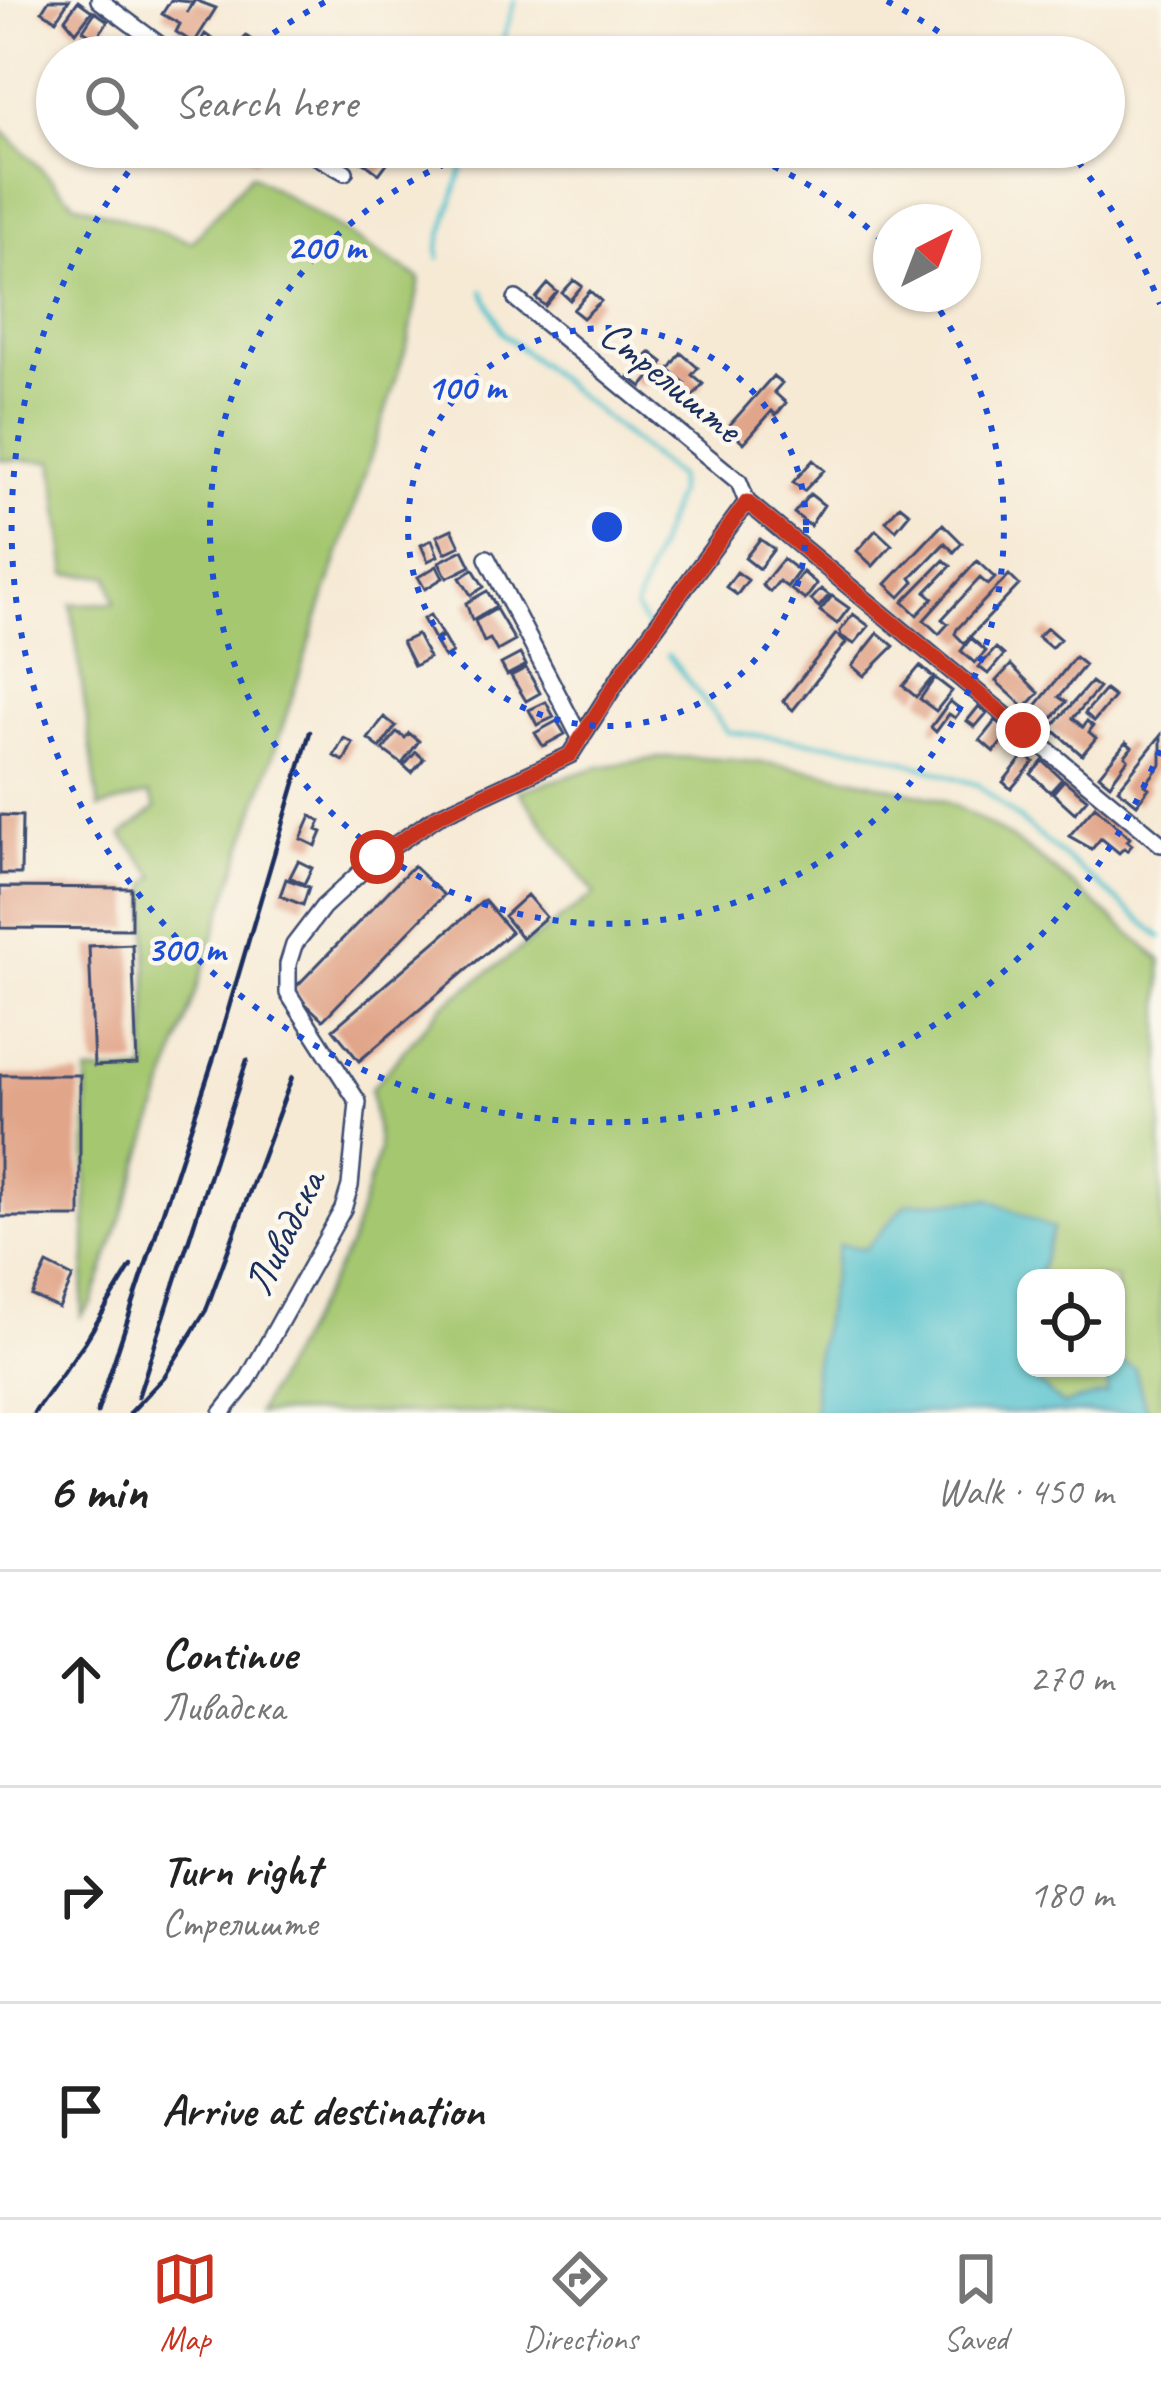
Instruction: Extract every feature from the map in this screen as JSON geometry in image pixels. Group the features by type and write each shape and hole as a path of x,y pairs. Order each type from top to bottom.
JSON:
{"street":[{"path":"100,0 148,36"},
{"path":"339,168 346,172"},
{"name":"Стрелиште","path":"516,298 740,482 747,502 1161,844"},
{"name":"Ливадска","path":"222,1413 247,1381 344,1209 350,1186 358,1102 288,993 294,945 322,907 377,857 438,816 570,755 627,666 747,502"},
{"path":"487,558 581,739"}],"green space":[{"path":"0,128 75,203 192,242 251,174 420,279 409,339 137,1172 92,1303 81,1316 87,1073 146,1072 148,883 156,877 122,835 156,808 149,794 99,808 71,604 115,603 109,576 67,574 53,461 0,460"},
{"path":"665,757 723,759 808,769 946,802 1032,853 1161,960 1161,1413 1147,1413 1135,1369 1125,1364 1125,1269 1041,1269 1053,1229 814,1368 815,1413 257,1413 350,1245 379,1150 371,1089 442,1006 595,894 519,791 599,767"},
{"path":"1036,1377 1107,1377 1109,1393 1063,1405"}],"water":[{"path":"990,1199 1053,1229 1041,1269 1017,1269 1017,1377 1037,1377 1063,1405 1108,1393 1107,1377 1125,1377 1125,1364 1135,1369 1147,1413 815,1413 814,1368 839,1244 865,1249 907,1203"}],"building":[{"path":"49,0 69,0 56,20 42,11"},
{"path":"171,0 192,2 187,13 195,0 216,8 198,36 183,36 176,32 180,24 162,14"},
{"path":"78,1 92,11 76,32 65,19"},
{"path":"95,12 108,21 98,36 83,30"},
{"path":"574,280 582,286 570,300 562,293"},
{"path":"548,284 557,292 545,306 536,298"},
{"path":"590,291 601,301 583,318 573,310"},
{"path":"650,352 663,362 642,387 629,377"},
{"path":"681,353 698,368 692,375 703,384 687,403 676,394 685,383 669,370"},
{"path":"773,376 782,383 774,392 786,403 776,415 772,411 744,443 727,428"},
{"path":"813,460 824,470 804,491 793,482"},
{"path":"810,494 824,505 810,526 794,513"},
{"path":"900,505 910,513 896,530 886,521"},
{"path":"943,524 962,543 954,552 945,543 911,578 914,582 900,597 886,584"},
{"path":"452,529 460,546 445,553 437,536"},
{"path":"876,530 892,545 873,566 857,551"},
{"path":"760,539 774,549 759,569 745,558"},
{"path":"432,540 438,556 428,561 421,545"},
{"path":"463,550 471,566 447,578 439,562"},
{"path":"783,559 799,571 787,587 779,581 770,592 762,585"},
{"path":"944,560 951,566 926,592 933,598 917,615 903,602"},
{"path":"977,561 995,578 988,585 980,578 942,619 948,624 939,634 924,620"},
{"path":"437,566 443,578 425,589 418,577"},
{"path":"473,569 484,587 471,595 460,578"},
{"path":"737,572 748,580 737,595 726,587"},
{"path":"803,572 817,584 805,600 790,589"},
{"path":"1009,575 1019,585 964,643 955,634 957,629"},
{"path":"821,589 829,595 819,607 811,600"},
{"path":"487,591 496,606 472,620 466,603"},
{"path":"832,596 849,608 837,624 820,611"},
{"path":"496,609 515,641 497,651 490,639 484,642 475,621"},
{"path":"853,614 869,626 854,644 840,631"},
{"path":"430,615 442,635 434,639 423,619"},
{"path":"1047,628 1060,639 1051,648 1038,637"},
{"path":"878,633 894,646 864,676 852,666"},
{"path":"836,634 846,643 793,710 783,701"},
{"path":"417,635 429,658 414,666 402,642"},
{"path":"443,637 452,653 444,658 435,642"},
{"path":"971,638 986,651 975,663 961,651"},
{"path":"996,648 1004,655 988,674 979,667"},
{"path":"520,654 526,665 507,675 501,664"},
{"path":"1075,657 1085,665 1059,697 1066,702 1047,725 1031,712"},
{"path":"1011,665 1039,693 1025,708 996,681"},
{"path":"920,666 933,677 916,697 903,686"},
{"path":"526,668 540,693 526,701 511,676"},
{"path":"935,678 952,691 936,711 920,699"},
{"path":"1091,682 1099,688 1073,718 1083,727 1087,721 1093,726 1089,732 1096,738 1082,755 1051,728"},
{"path":"1105,690 1114,697 1094,721 1085,713"},
{"path":"950,701 961,710 955,718 949,714 936,732 931,727"},
{"path":"546,702 554,717 537,725 529,710"},
{"path":"979,706 987,713 975,727 967,721"},
{"path":"384,717 396,726 380,748 368,739"},
{"path":"996,720 1010,732 994,752 980,740"},
{"path":"557,721 565,734 543,746 535,733"},
{"path":"397,732 405,738 409,733 419,741 402,764 383,750"},
{"path":"1161,735 1161,764 1137,804 1118,789"},
{"path":"344,738 353,743 344,761 334,756"},
{"path":"1126,742 1132,747 1125,756 1128,759 1110,784 1099,775"},
{"path":"416,752 424,759 412,773 404,766"},
{"path":"1025,754 1034,762 1011,789 1003,782"},
{"path":"1043,761 1062,779 1050,792 1031,774"},
{"path":"1064,780 1087,799 1075,813 1053,793"},
{"path":"1095,806 1130,838 1127,851 1124,848 1119,853 1101,838 1092,849 1069,836"},
{"path":"0,815 22,816 21,874 0,874"},
{"path":"311,816 321,821 316,846 301,839"},
{"path":"298,861 312,868 304,884 290,877"},
{"path":"413,866 444,895 323,1020 292,991"},
{"path":"286,879 309,887 303,905 280,896"},
{"path":"0,887 131,888 131,929 0,928"},
{"path":"527,895 546,917 522,938 504,916"},
{"path":"484,900 511,932 359,1061 333,1029"},
{"path":"132,944 137,1064 94,1066 89,946"},
{"path":"0,1075 80,1075 80,1217 0,1217"},
{"path":"47,1264 73,1277 59,1308 32,1296"}],"waterway":[{"path":"504,36 515,0"},
{"path":"439,258 463,168"},
{"path":"483,291 502,333 677,477 677,493 635,609 647,627"},
{"path":"668,655 728,732 863,748 978,785 1161,937"}],"railway":[{"path":"97,1413 216,1051 310,732"},
{"path":"138,1397 247,1060"},
{"path":"130,1413 164,1377 206,1310 292,1077"},
{"path":"34,1413 131,1266"}],"route":[{"path":"377,857 438,816 570,755 627,666 747,502 1023,730"}]}
